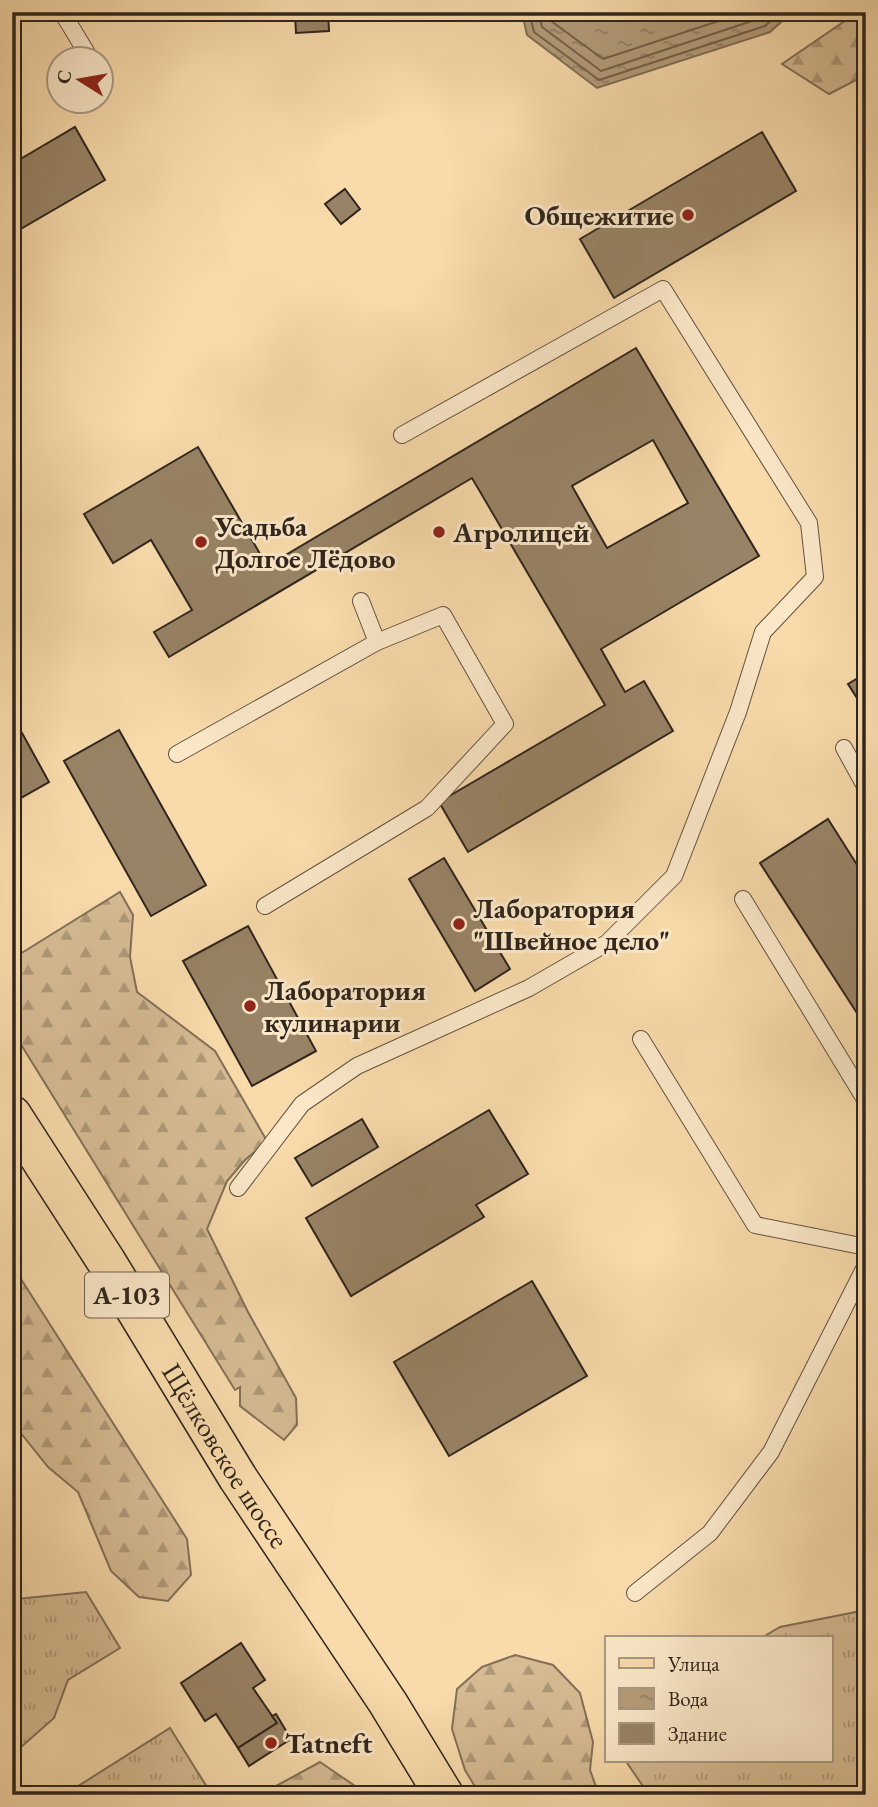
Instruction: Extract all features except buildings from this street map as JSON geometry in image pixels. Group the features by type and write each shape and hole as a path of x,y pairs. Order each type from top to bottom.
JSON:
{"main road":[{"name":"Щёлковское шоссе","path":"12,1115 106,1261 238,1478 388,1703 444,1795"}],"lane":[{"path":"62,12 83,46"},
{"path":"238,1188 302,1104 357,1066 529,988 607,943 674,876 738,712 763,632 814,577 809,523 663,289 402,435"},
{"path":"361,601 377,642"},
{"path":"177,754 377,642 443,615 505,724 427,808 265,906"},
{"path":"844,748 866,788"},
{"path":"743,898 866,1101"},
{"path":"640,1040 755,1225 866,1247"},
{"path":"635,1593 710,1533 771,1452 866,1265"}],"green space":[{"path":"858,12 866,12 866,75 829,94 782,64"},
{"path":"120,892 133,915 130,957 137,992 215,1051 267,1141 245,1160 227,1181 207,1229 248,1312 296,1398 297,1425 284,1440 240,1406 240,1387 235,1390 12,1030 12,959"},
{"path":"12,1265 187,1539 191,1575 168,1601 139,1597 111,1571 78,1492 48,1467 12,1422"},
{"path":"86,1592 120,1648 68,1680 54,1718 12,1755 12,1604 17,1599"},
{"path":"866,1610 866,1795 649,1795 626,1762 832,1762 832,1636 765,1636 780,1627"},
{"path":"515,1655 553,1665 580,1693 593,1742 590,1770 599,1795 480,1795 465,1770 452,1729 457,1689 482,1667"},
{"path":"170,1728 212,1795 64,1795"},
{"path":"320,1762 355,1786 360,1795 272,1795 276,1786"}],"water":[{"path":"522,12 792,12 770,32 597,88 527,35"}],"place":[{"name":"Общежитие","path":"688,215"},
{"name":"Агролицей","path":"439,532"},
{"name":"Усадьба Долгое Лёдово","path":"201,542"},
{"name":"Лаборатория \"Швейное дело\"","path":"459,924"},
{"name":"Лаборатория кулинарии","path":"250,1006"},
{"name":"Tatneft","path":"271,1743"}]}
